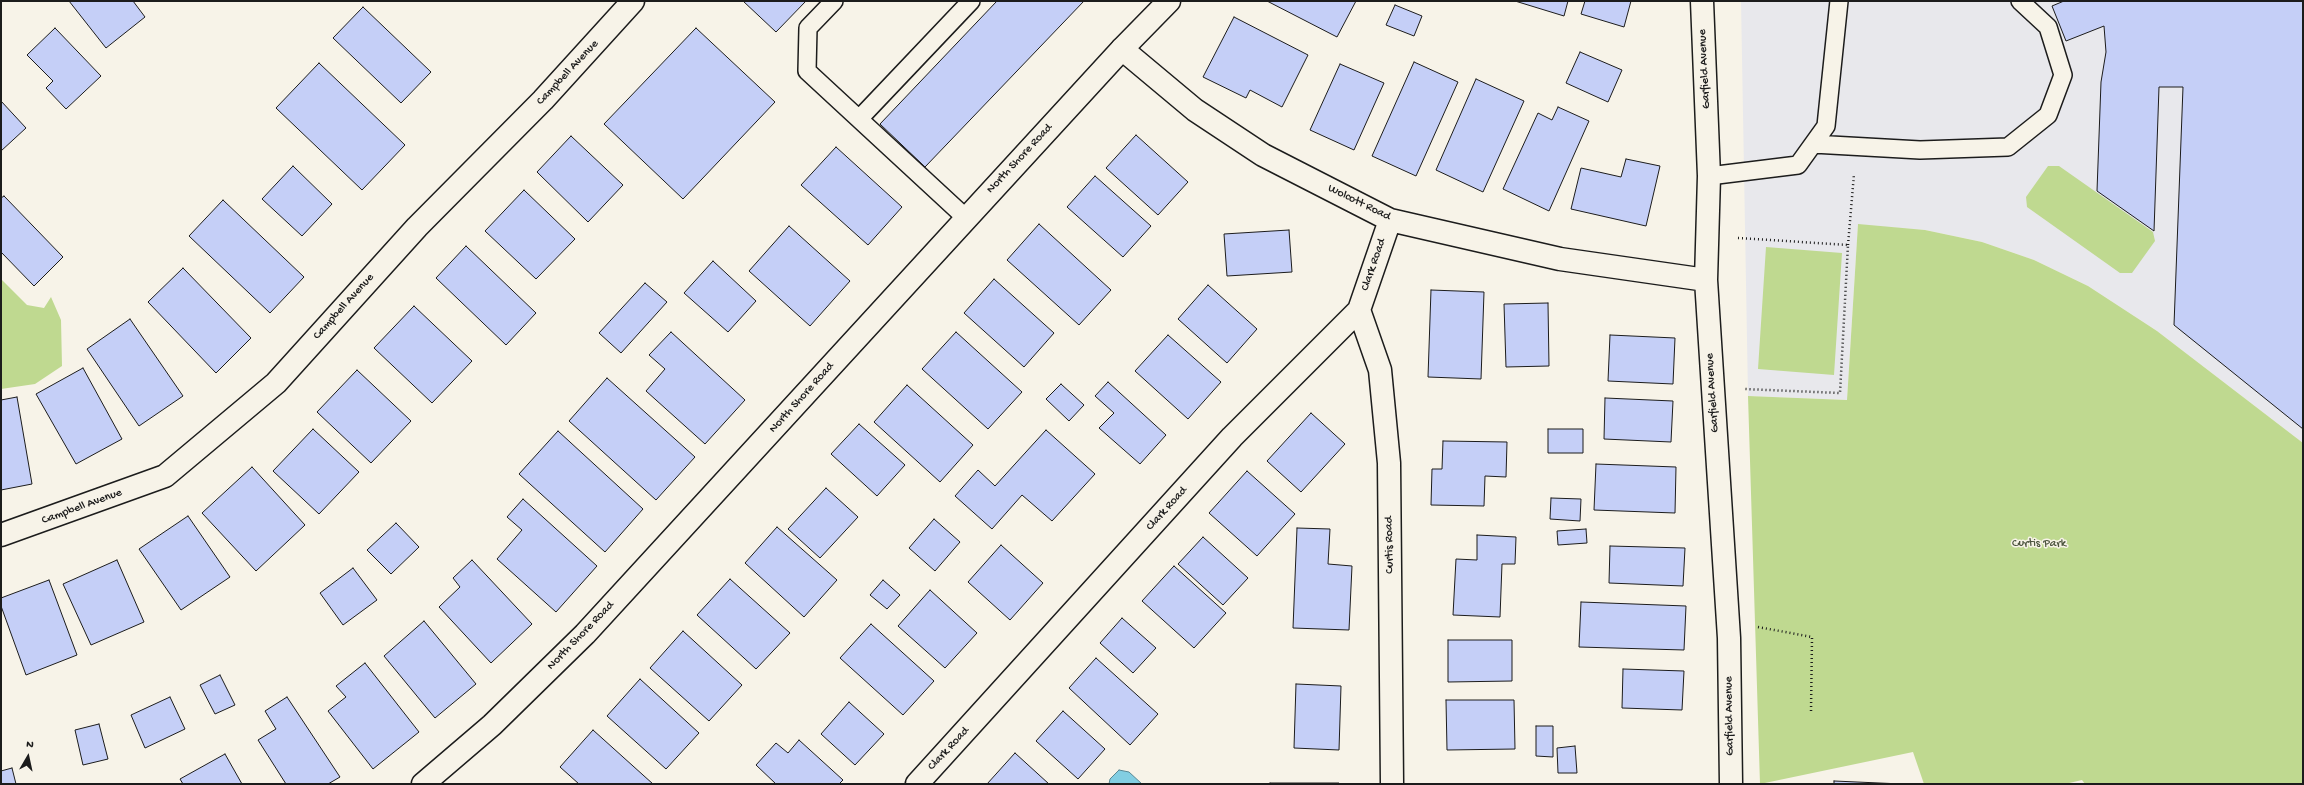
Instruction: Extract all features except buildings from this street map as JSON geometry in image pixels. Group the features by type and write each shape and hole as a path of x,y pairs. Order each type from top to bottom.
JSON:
{"street":[{"name":"Campbell Avenue","path":"1,535 165,476 253,403 276,383 417,227 543,100 634,1"},
{"name":"North Shore Road","path":"422,784 492,725 585,634 966,218 1122,49 1169,1"},
{"name":"Garfield Avenue","path":"1702,1 1709,176 1706,280 1729,638 1731,784"},
{"name":"Wolcott Road","path":"1122,49 1195,110 1263,155 1390,220 1560,259 1706,280"},
{"name":"Clark Road","path":"917,784 1232,437 1359,310 1390,220"},
{"name":"Curtis Road","path":"1359,310 1380,370 1389,463 1392,784"}],"lane":[{"path":"834,1 808,28 807,71 966,218"},
{"path":"859,119 971,1"},
{"path":"1709,176 1798,165 1826,126 1838,1"},
{"path":"1813,144 1920,150 2008,147 2048,115 2063,75 2048,26 2020,1"}],"path":[{"path":"1743,389 1840,393 1848,245 1855,170"},
{"path":"1738,238 1848,245"},
{"path":"1750,626 1812,637 1811,712"}],"shaded area":[{"path":"1741,1 2303,1 2303,443 2157,331 2088,286 2034,260 1982,242 1925,230 1858,225 1847,400 1748,396"}],"green space":[{"path":"2048,166 2059,166 2153,232 2155,241 2132,273 2120,273 2027,207 2026,197"},
{"name":"Curtis Park","path":"1858,224 1925,230 1982,242 2034,260 2088,286 2157,331 2303,443 2303,784 2085,784 2082,780 2065,784 1924,784 1913,752 1760,784 1748,396 1847,400"},
{"path":"1766,247 1842,253 1834,375 1758,369"},
{"path":"1,279 27,305 44,308 51,297 61,320 62,366 35,384 1,389"}],"water":[{"path":"1119,770 1129,772 1142,784 1109,784 1110,779"}]}
